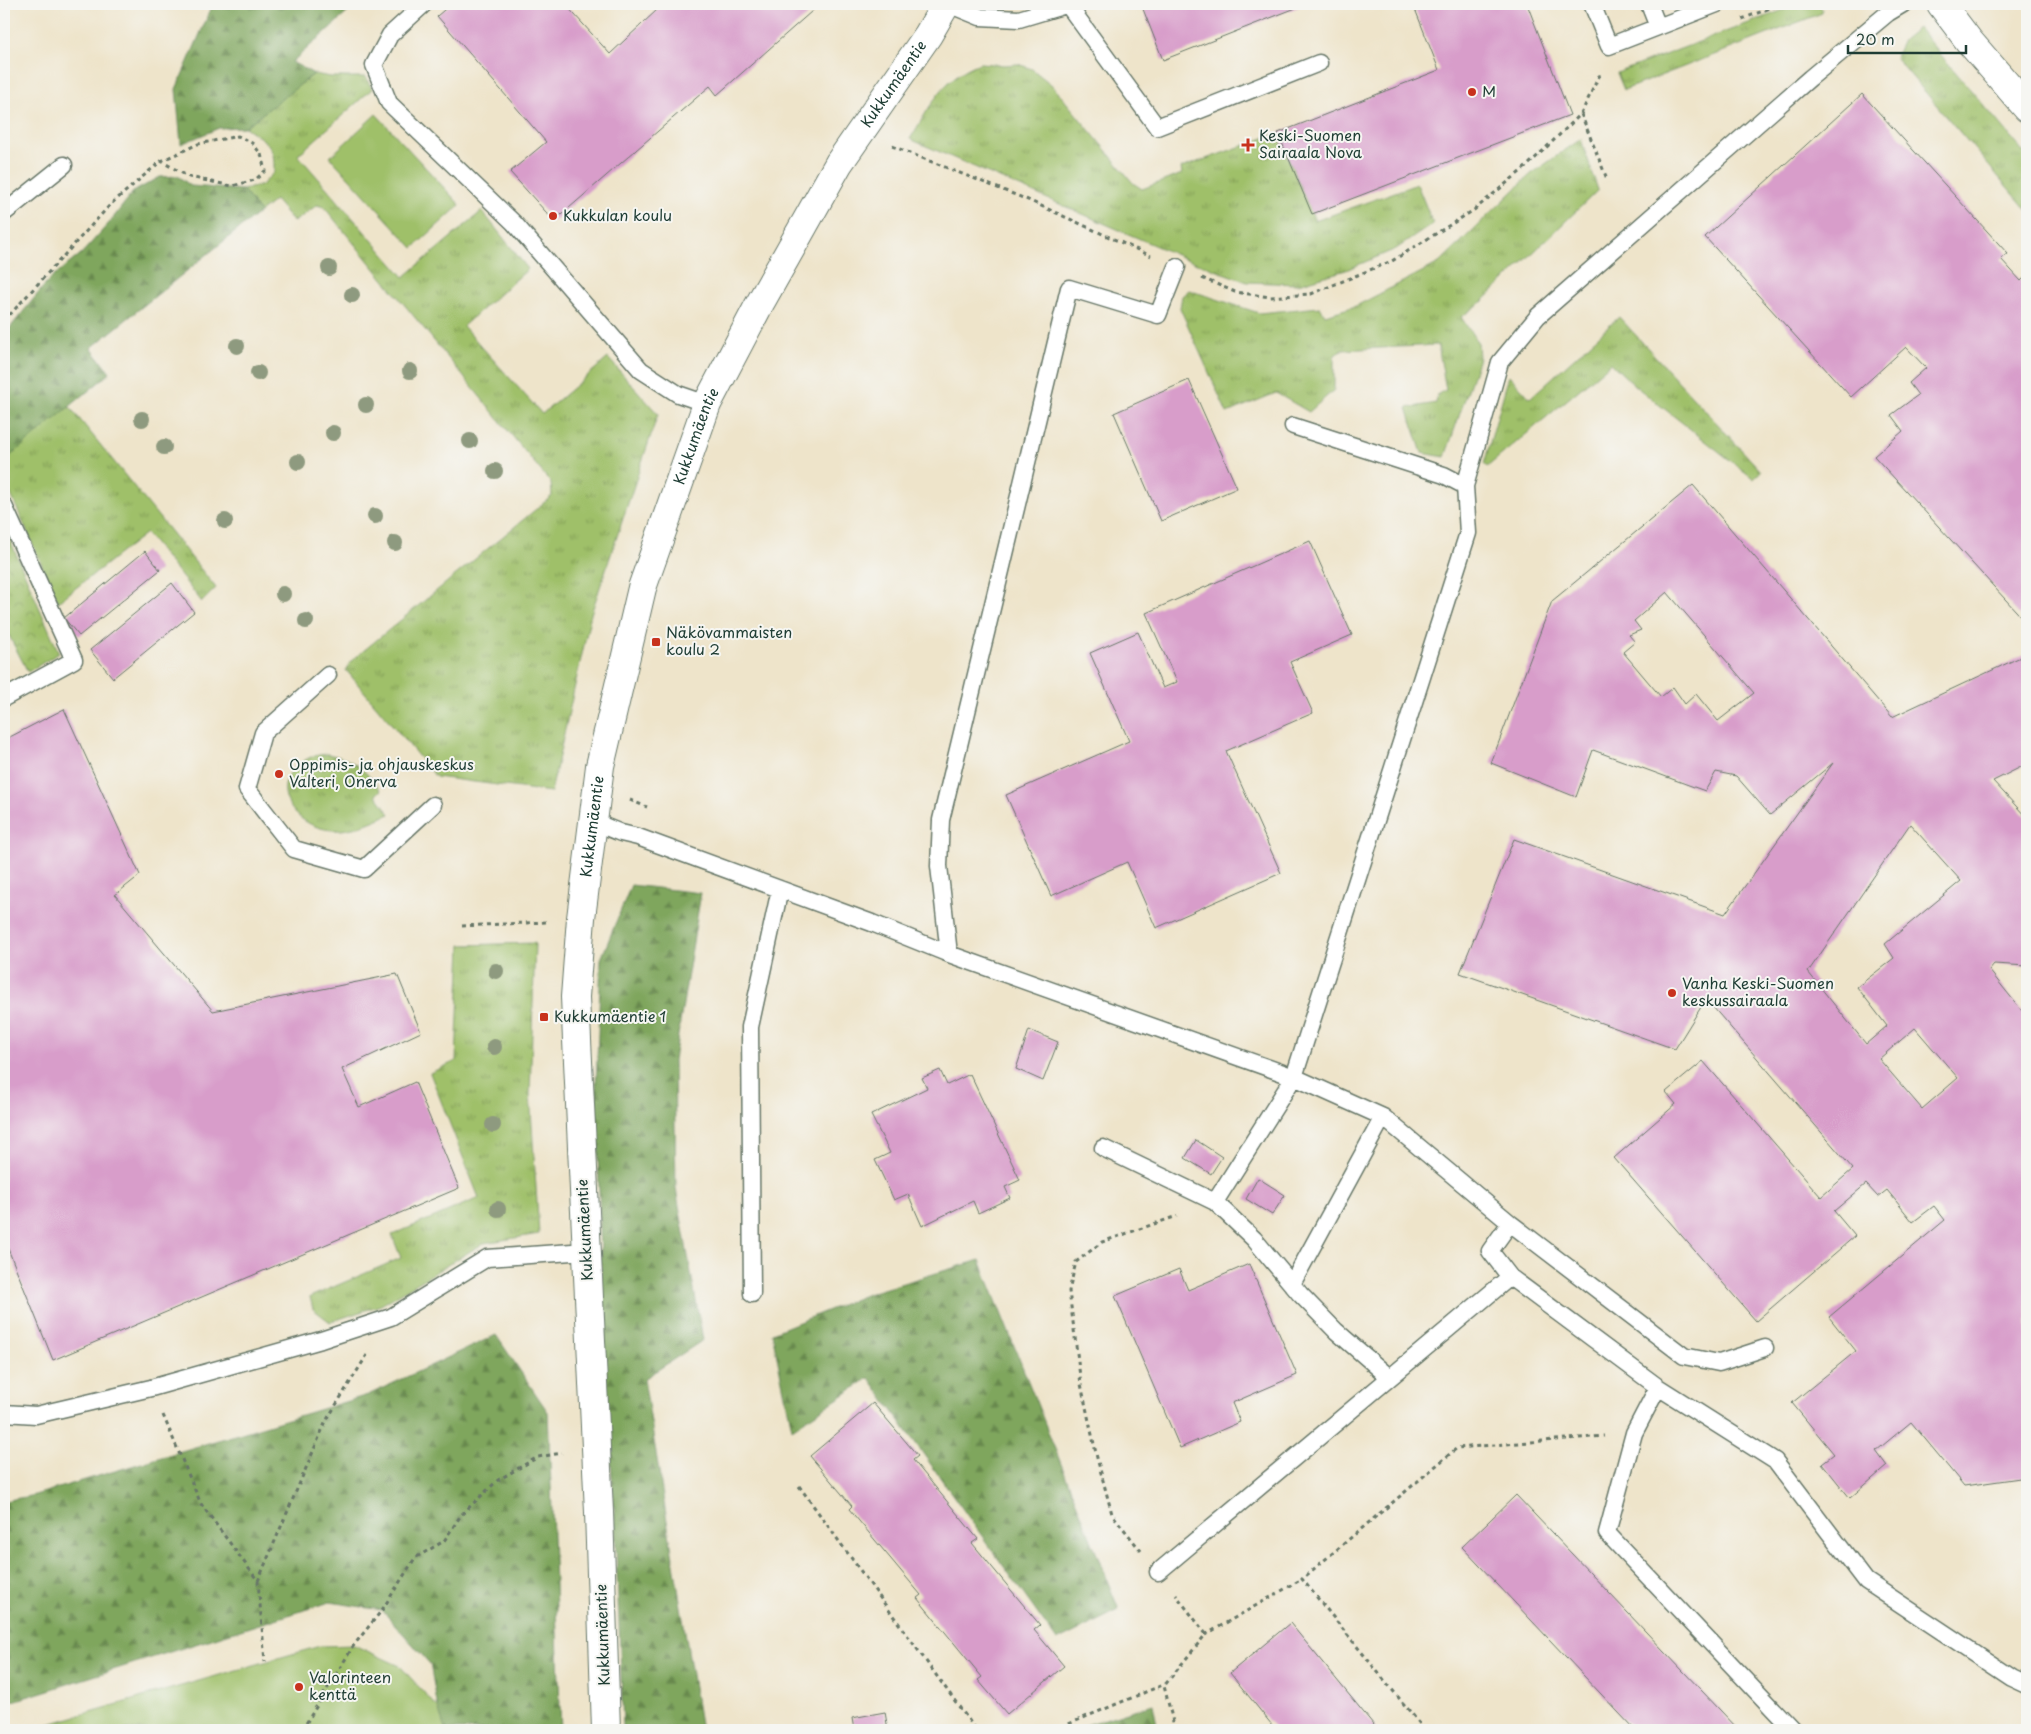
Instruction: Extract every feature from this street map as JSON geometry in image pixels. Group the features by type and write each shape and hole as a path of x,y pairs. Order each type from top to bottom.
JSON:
{"street":[{"name":"Kukkumäentie","path":"606,1730 599,1512 575,998 581,918 600,766 642,588 707,404 782,263 839,163 861,134 947,4"},
{"path":"1945,5 1969,41 2027,108"}],"lane":[{"path":"424,4 390,35 374,65 389,103 514,223 641,370 678,394 707,404"},
{"path":"947,4 980,17 1019,19 1069,4 1157,127 1319,63"},
{"path":"1592,4 1609,46 1717,4"},
{"path":"1649,4 1658,27"},
{"path":"1214,1202 1294,1077 1468,533 1465,486 1500,362 1538,316 1810,78 1888,13 1903,4"},
{"path":"4,212 64,165"},
{"path":"950,954 939,866 941,820 1069,288 1158,315 1177,267"},
{"path":"1293,426 1444,475 1465,486"},
{"path":"4,506 74,660 4,698"},
{"path":"328,675 263,733 247,789 294,850 364,869 433,805"},
{"path":"594,822 950,954 1294,1077 1383,1117 1510,1223 1684,1356 1718,1363 1765,1348"},
{"path":"752,1294 750,1027 780,890"},
{"path":"1292,1284 1383,1117"},
{"path":"1104,1148 1214,1202 1254,1239 1292,1284 1336,1330 1389,1377"},
{"path":"1510,1223 1490,1251 1510,1277 1658,1387 1775,1461 1866,1581 2012,1678 2027,1685"},
{"path":"4,1413 36,1415 151,1388 322,1340 391,1317 487,1258 586,1251"},
{"path":"1158,1572 1510,1277"},
{"path":"1658,1387 1634,1433 1607,1533 1792,1730"}],"path":[{"path":"1736,22 1781,4"},
{"path":"861,134 1028,200 1235,292 1270,297 1311,294 1392,261 1474,210 1526,167 1581,114 1599,76 1608,72"},
{"path":"1581,114 1606,179"},
{"path":"4,321 111,204 161,161 198,144 238,136 252,143 261,154 265,171 255,180 232,186 189,177 161,161"},
{"path":"1206,1634 1112,1514 1097,1458 1081,1384 1069,1291 1076,1262 1102,1242 1214,1202"},
{"path":"265,1662 258,1582 326,1421 391,1317"},
{"path":"151,1388 201,1504 258,1582"},
{"path":"1054,1730 1164,1686 1206,1634 1302,1579 1457,1448 1634,1433"},
{"path":"302,1730 354,1645 382,1610 415,1558 444,1541 461,1515 498,1480 538,1458 565,1452"},
{"path":"799,1486 976,1730"},
{"path":"1302,1579 1425,1730"},
{"path":"1164,1686 1175,1730"}],"green space":[{"path":"213,4 357,4 292,62 314,74 245,127 219,128 181,144 176,89"},
{"path":"1799,4 1818,4 1822,9 1822,13 1624,90 1617,73"},
{"path":"1918,28 2027,156 2027,210 1895,57 1903,40"},
{"path":"980,63 1018,64 1032,69 1052,85 1133,183 1142,189 1182,174 1181,168 1278,133 1315,221 1417,184 1433,224 1396,249 1346,270 1298,284 1247,282 1186,259 910,139 931,104 947,84 967,69"},
{"path":"314,74 331,77 366,77 372,89 298,155 404,277 482,211 528,269 463,326 542,414 608,358 658,414 591,614 551,792 436,777 346,670 351,661 552,496 551,483 324,207 317,205 294,222 275,200 260,212 243,190 262,185 274,172 271,149 264,141 245,127"},
{"path":"376,114 460,205 413,248 330,157"},
{"path":"1581,139 1598,190 1482,302 1461,317 1478,343 1479,358 1445,457 1422,453 1407,408 1436,403 1438,394 1446,390 1438,345 1341,350 1334,356 1334,390 1309,412 1276,393 1227,413 1180,308 1182,296 1189,290 1259,313 1320,307 1325,315 1356,306 1439,263 1531,174"},
{"path":"178,176 191,186 243,190 260,212 91,348 110,373 4,461 4,335 49,280 82,253 110,222 133,192 160,177"},
{"path":"1619,317 1761,471 1754,479 1634,385 1611,363 1487,467 1484,464 1509,375 1530,398"},
{"path":"69,406 216,588 202,602 146,533 58,602 4,479 4,461"},
{"path":"4,526 59,653 28,672 4,626"},
{"path":"327,754 351,762 364,771 381,790 376,795 390,814 362,825 332,830 317,827 304,821 294,812 285,790 287,779 295,768 309,758"},
{"path":"631,885 701,893 674,1060 676,1189 703,1340 644,1379 701,1730 624,1730 623,1726 615,1523 603,1335 596,1084 601,959"},
{"path":"535,943 530,1094 539,1234 484,1243 381,1305 330,1322 313,1309 310,1297 401,1258 392,1235 479,1198 430,1073 456,1061 461,945"},
{"path":"980,1260 1119,1610 1057,1641 869,1378 792,1429 772,1333 873,1292"},
{"path":"496,1335 548,1412 561,1730 445,1730 438,1708 430,1664 382,1610 330,1602 4,1704 4,1501 35,1495 368,1395"},
{"name":"Valorinteen kenttä","path":"354,1645 400,1666 438,1708 445,1730 28,1730 320,1646"},
{"path":"1153,1704 1158,1730 1088,1730 1086,1725"}],"building":[{"path":"451,4 565,4 610,54 658,9 653,4 820,4 717,95 710,86 554,221 510,172 546,142 437,16"},
{"path":"1141,4 1306,4 1163,60"},
{"name":"M","path":"1413,4 1527,4 1570,115 1312,214 1278,133 1439,70"},
{"path":"1862,94 2008,254 2001,259 2021,281 2027,275 2027,623 1874,456 1903,431 1891,415 1918,395 1909,383 1926,368 1906,347 1851,397 1705,237"},
{"path":"1189,380 1237,488 1161,521 1114,413"},
{"name":"Vanha Keski-Suomen keskussairaala","path":"1693,485 1892,717 2027,654 2027,764 1993,781 2027,818 2027,966 1994,964 1989,970 2027,1017 2027,1477 1964,1486 1911,1422 1876,1451 1887,1466 1850,1498 1822,1463 1834,1454 1792,1403 1856,1351 1829,1317 1945,1220 1934,1206 1913,1222 1887,1190 1878,1197 1866,1184 1834,1211 1855,1236 1756,1321 1614,1158 1676,1104 1666,1092 1703,1061 1821,1197 1853,1169 1706,999 1675,1049 1460,973 1514,839 1725,914 1833,763 1770,815 1736,776 1716,772 1705,791 1593,750 1576,797 1491,763 1552,601","holes":["1667,592 1754,693 1718,721 1696,694 1685,704 1673,687 1661,697 1623,652 1635,642 1629,635 1641,630 1634,621","1910,824 1961,881 1885,944 1894,958 1857,987 1887,1026 1866,1044 1808,972","1915,1028 1958,1078 1922,1109 1879,1059"]},
{"path":"1310,541 1352,635 1290,662 1313,713 1226,751 1281,873 1156,928 1127,862 1051,896 1006,795 1129,741 1090,653 1138,632 1163,688 1177,682 1146,613"},
{"path":"145,551 160,570 79,636 64,618"},
{"path":"172,583 194,612 113,678 90,650"},
{"path":"64,709 140,875 115,895 213,1011 397,974 421,1032 342,1069 359,1107 415,1082 459,1188 53,1360 4,1239 4,740"},
{"path":"1029,1030 1058,1042 1043,1081 1016,1069"},
{"path":"940,1070 947,1085 970,1074 1020,1180 1005,1187 1010,1198 978,1213 973,1201 922,1226 908,1194 894,1200 875,1160 890,1153 871,1115 927,1088 922,1078"},
{"path":"1196,1140 1222,1157 1211,1174 1185,1158"},
{"path":"1258,1178 1285,1195 1272,1215 1246,1199"},
{"path":"1249,1264 1297,1375 1232,1403 1240,1422 1180,1448 1115,1296 1179,1269 1188,1290"},
{"path":"873,1403 918,1456 913,1460 978,1539 972,1543 1040,1625 1034,1630 1064,1666 1007,1714 978,1680 982,1677 917,1598 921,1595 849,1509 852,1506 810,1456"},
{"path":"1516,1495 1739,1730 1635,1730 1462,1547"},
{"path":"1290,1623 1378,1730 1276,1730 1230,1673"},
{"path":"885,1712 888,1730 854,1730 852,1718"}],"place":[{"name":"M","path":"1472,92"},
{"name":"Keski-Suomen Sairaala Nova","path":"1248,145"},
{"name":"Kukkulan koulu","path":"553,216"},
{"name":"Näkövammaisten koulu 2","path":"656,642"},
{"name":"Oppimis- ja ohjauskeskus Valteri, Onerva","path":"279,774"},
{"name":"Vanha Keski-Suomen keskussairaala","path":"1672,993"},
{"name":"Kukkumäentie 1","path":"544,1017"},
{"name":"Valorinteen kenttä","path":"299,1687"}]}
